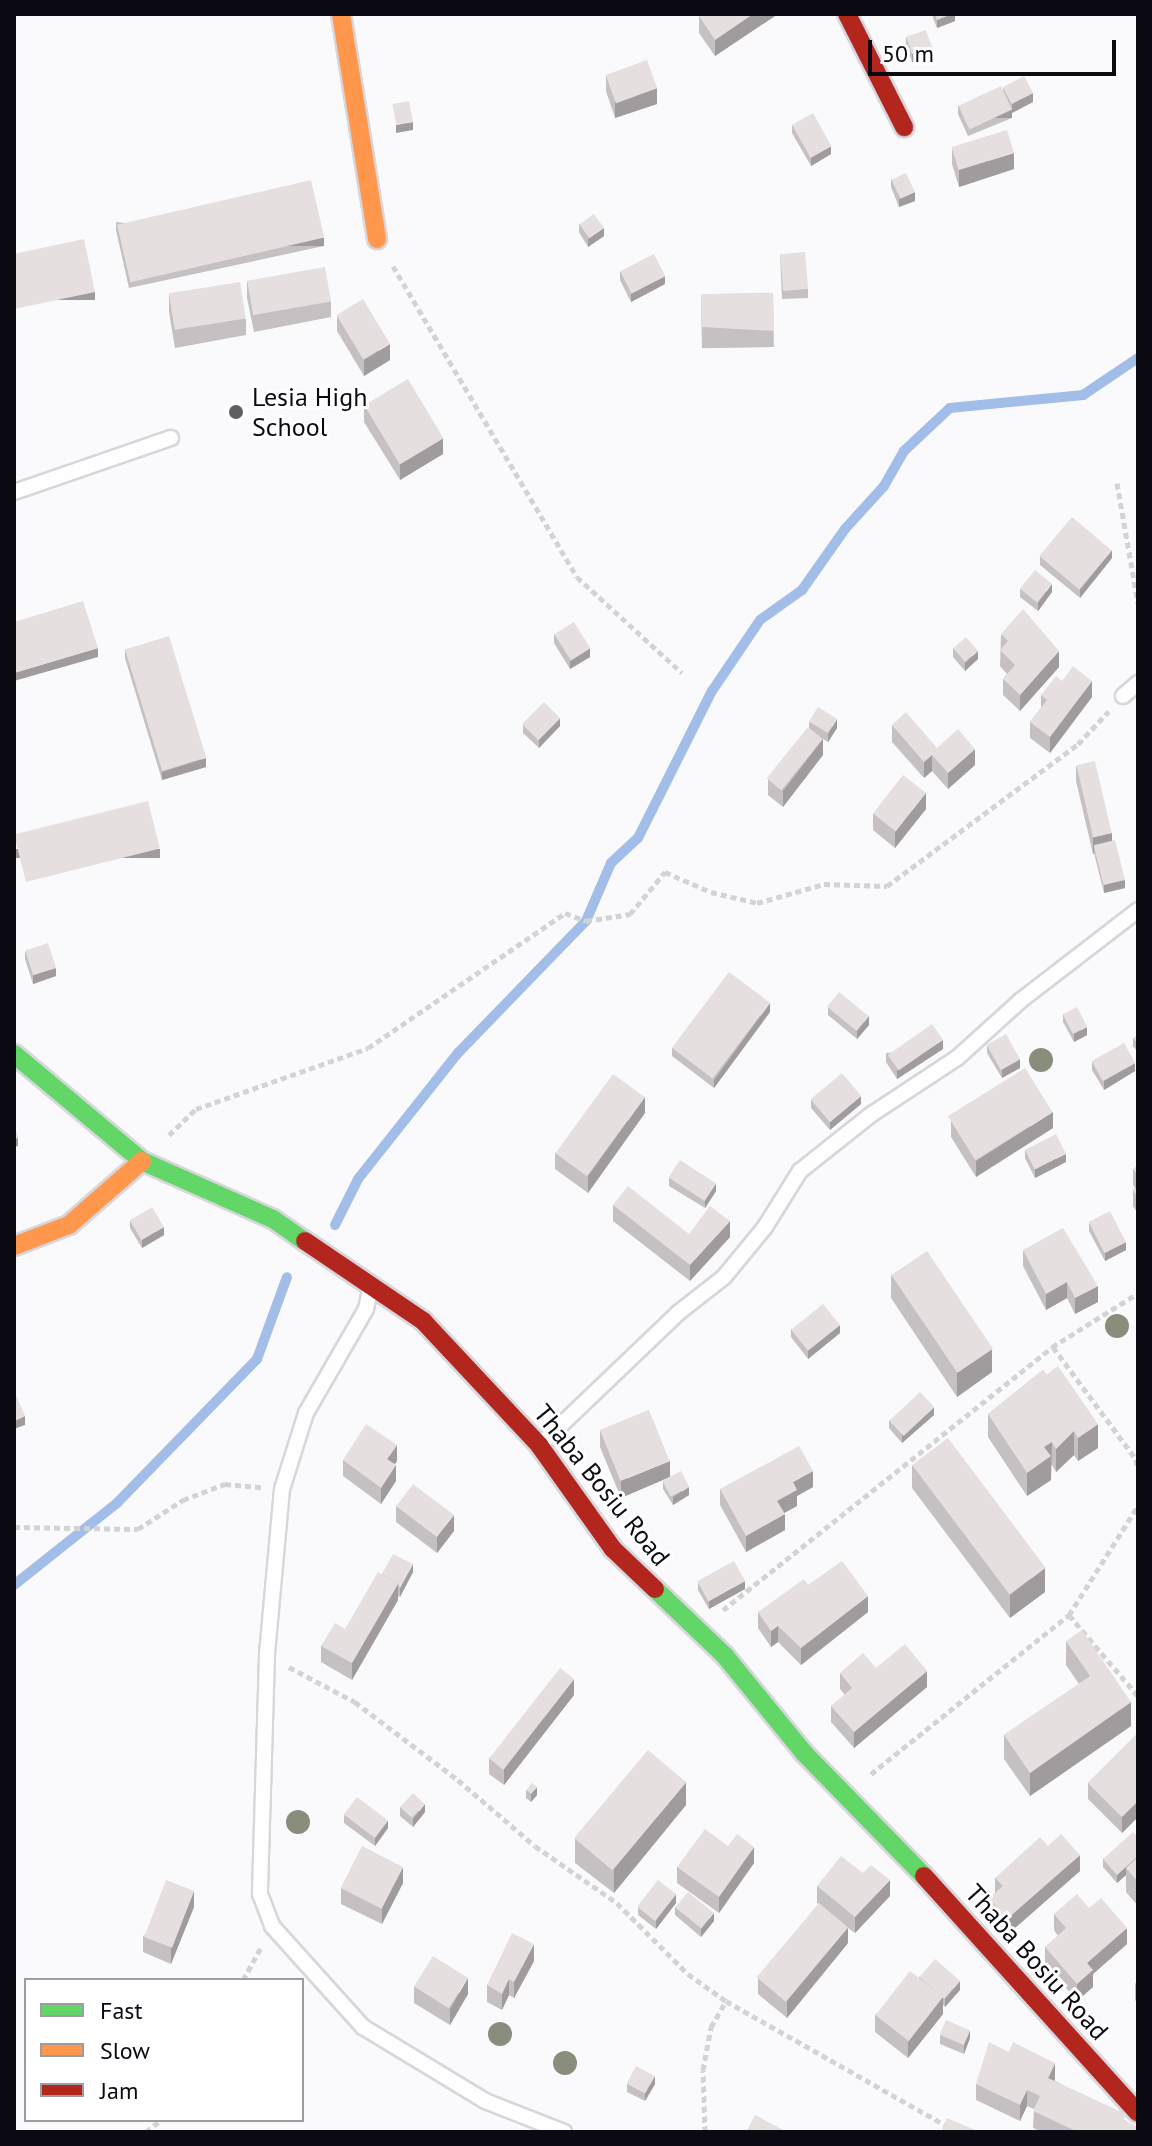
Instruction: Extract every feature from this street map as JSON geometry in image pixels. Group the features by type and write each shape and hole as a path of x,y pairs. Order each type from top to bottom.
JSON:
{"street":[{"path":"341,14 377,239"},
{"path":"847,14 904,127"},
{"name":"Thaba Bosiu Road","path":"14,1054 142,1161 273,1219 423,1321 539,1445 613,1549 698,1630 845,1795 1138,2113"},
{"path":"14,1246 69,1225 142,1161"}],"lane":[{"path":"14,492 171,438"},
{"path":"1123,696 1138,683"},
{"path":"539,1445 678,1313 724,1277 765,1227 800,1171 872,1114 957,1058 1020,1001 1138,910"},
{"path":"371,1284 366,1309 306,1413 282,1489 267,1655 260,1894 272,1926 363,2027 485,2101 564,2132"}],"path":[{"path":"377,239 577,577 682,673"},
{"path":"1117,483 1138,603"},
{"path":"142,1161 196,1109 368,1048 565,913 586,921 630,914 665,872 711,892 757,903 824,884 887,886 1078,744 1123,696"},
{"path":"698,1630 1052,1347 1138,1293"},
{"path":"1052,1347 1136,1459 1138,1470"},
{"path":"14,1527 138,1529 183,1500 225,1484 282,1489"},
{"path":"845,1795 1069,1615 1138,1506"},
{"path":"1069,1615 1138,1696"},
{"path":"267,1655 355,1702 535,1846 617,1903 688,1974 726,2001 918,2114 952,2127"},
{"path":"244,1978 272,1926"},
{"path":"705,2132 703,2070 711,2027 726,2001"}],"building":[{"path":"753,14 715,40 699,16"},
{"path":"935,14 952,14 937,20"},
{"path":"926,30 932,47 912,54 906,37"},
{"path":"647,60 657,88 616,103 606,75"},
{"path":"1024,76 1033,93 1012,104 1003,87"},
{"path":"1001,86 1012,110 969,129 958,106"},
{"path":"409,101 413,122 396,125 392,104"},
{"path":"813,113 831,146 810,158 792,125"},
{"path":"1007,130 1014,153 959,170 952,147"},
{"path":"906,173 915,192 900,199 891,180"},
{"path":"311,180 324,237 130,282 117,225"},
{"path":"594,214 604,228 589,238 579,225"},
{"path":"84,239 95,292 14,309 14,254"},
{"path":"805,252 808,289 783,291 780,254"},
{"path":"654,254 665,276 631,294 620,271"},
{"path":"325,267 331,301 253,315 247,281"},
{"path":"240,282 246,319 175,330 169,293"},
{"path":"773,293 774,331 702,327 701,294"},
{"path":"363,299 390,344 363,360 336,315"},
{"path":"408,379 444,438 400,464 364,405"},
{"path":"1072,517 1112,550 1079,589 1039,556"},
{"path":"1035,570 1052,584 1037,602 1020,589"},
{"path":"83,601 98,648 14,673 14,622"},
{"path":"1023,609 1059,651 1020,695 1003,679 1015,665 1000,650 1008,641 1001,634"},
{"path":"574,622 590,648 571,660 554,634"},
{"path":"169,636 206,757 162,771 125,649"},
{"path":"966,637 978,651 965,662 953,648"},
{"path":"1073,666 1092,681 1050,737 1030,722 1047,700 1041,695 1056,676 1062,681"},
{"path":"544,702 560,718 538,740 522,724"},
{"path":"818,707 837,719 828,733 809,721"},
{"path":"906,712 937,748 958,729 975,749 948,773 932,755 924,762 892,725"},
{"path":"808,727 823,739 781,790 766,778"},
{"path":"1095,761 1112,833 1093,837 1076,765"},
{"path":"903,775 926,793 896,831 873,814"},
{"path":"148,801 160,849 26,882 14,834"},
{"path":"1115,840 1125,880 1104,885 1094,845"},
{"path":"48,943 56,968 33,975 25,950"},
{"path":"729,972 770,1003 713,1079 672,1048"},
{"path":"839,992 869,1016 857,1031 827,1007"},
{"path":"1077,1007 1087,1027 1073,1034 1063,1014"},
{"path":"932,1024 943,1040 899,1071 888,1055"},
{"path":"1006,1034 1020,1059 1001,1070 987,1045"},
{"path":"1124,1043 1135,1063 1103,1081 1092,1061"},
{"path":"1025,1068 1053,1112 975,1160 948,1116"},
{"path":"842,1073 861,1096 830,1122 811,1099"},
{"path":"613,1074 645,1097 587,1176 555,1153"},
{"path":"1056,1134 1066,1154 1035,1169 1025,1150"},
{"path":"680,1160 716,1183 705,1201 669,1178"},
{"path":"628,1186 689,1234 710,1206 730,1221 690,1265 613,1205"},
{"path":"152,1207 164,1227 142,1240 130,1220"},
{"path":"1110,1211 1126,1242 1105,1253 1089,1222"},
{"path":"1063,1228 1098,1286 1075,1298 1067,1282 1046,1294 1023,1250"},
{"path":"927,1251 993,1349 957,1373 891,1275"},
{"path":"823,1304 840,1325 808,1351 791,1330"},
{"path":"1058,1366 1098,1424 1078,1438 1074,1431 1056,1449 1052,1442 1044,1447 1051,1456 1027,1473 988,1414 1043,1370 1046,1375"},
{"path":"920,1392 934,1407 904,1436 889,1421"},
{"path":"14,1395 25,1416 14,1421"},
{"path":"649,1410 670,1461 620,1481 600,1430"},
{"path":"366,1424 397,1445 387,1459 396,1465 381,1488 343,1460"},
{"path":"948,1438 1045,1567 1010,1594 912,1465"},
{"path":"799,1446 813,1471 793,1482 797,1490 777,1501 785,1514 746,1536 720,1489"},
{"path":"681,1471 689,1487 670,1497 662,1481"},
{"path":"413,1484 454,1515 437,1537 396,1506"},
{"path":"393,1554 413,1564 400,1588 382,1574"},
{"path":"734,1561 745,1581 708,1601 697,1581"},
{"path":"842,1561 868,1596 801,1648 778,1626 771,1631 758,1612 804,1579 808,1585"},
{"path":"378,1572 398,1584 352,1663 321,1646 335,1623 345,1629"},
{"path":"1082,1630 1131,1702 1030,1773 1004,1735 1090,1676 1066,1641"},
{"path":"905,1644 927,1671 854,1732 831,1706 852,1688 840,1673 863,1653 876,1668"},
{"path":"560,1668 574,1679 503,1770 489,1759"},
{"path":"1138,1733 1138,1801 1122,1817 1088,1783"},
{"path":"648,1750 686,1782 612,1870 574,1838"},
{"path":"532,1783 537,1787 531,1794 526,1790"},
{"path":"413,1793 425,1804 412,1818 400,1807"},
{"path":"357,1797 388,1820 375,1838 344,1815"},
{"path":"705,1829 728,1846 737,1834 754,1847 719,1897 677,1867"},
{"path":"1133,1832 1138,1837 1138,1856 1117,1875 1103,1859"},
{"path":"1061,1834 1080,1855 1007,1919 989,1898 1003,1886 995,1878 1040,1837 1048,1846"},
{"path":"362,1846 403,1867 382,1909 341,1888"},
{"path":"841,1856 863,1873 871,1865 890,1880 855,1917 817,1886"},
{"path":"1138,1857 1138,1882 1126,1868"},
{"path":"166,1880 194,1891 172,1948 144,1937"},
{"path":"658,1880 676,1894 655,1921 637,1907"},
{"path":"688,1892 714,1913 701,1928 675,1908"},
{"path":"1077,1894 1089,1908 1101,1898 1127,1928 1087,1963 1093,1970 1077,1984 1045,1947 1066,1928 1054,1914"},
{"path":"819,1903 848,1927 786,2002 757,1977"},
{"path":"512,1933 534,1944 514,1982 509,1979 502,1994 487,1985"},
{"path":"433,1956 468,1978 449,2008 414,1987"},
{"path":"935,1959 960,1981 944,1999 919,1977"},
{"path":"910,1971 943,1997 909,2041 876,2015"},
{"path":"946,2020 970,2030 964,2045 940,2035"},
{"path":"989,2042 1009,2052 1013,2042 1055,2063 1048,2078 1126,2114 1123,2120 1138,2127 1138,2132 1078,2132 1033,2111 1040,2096 1027,2090 1020,2105 976,2084"},
{"path":"636,2066 655,2076 645,2094 627,2084"},
{"path":"755,2115 787,2132 746,2132"},
{"path":"947,2118 980,2132 941,2132"}],"waterway":[{"path":"335,1225 358,1179 458,1053 586,921 611,863 638,838 712,691 760,620 802,590 845,529 884,486 904,451 950,408 1083,395 1138,358"},
{"path":"14,1585 117,1503 257,1359 287,1277"}],"traffic: fast":[{"path":"14,1054 142,1161 273,1219 305,1241"},
{"path":"655,1589 725,1656 804,1753 924,1876"}],"traffic: slow":[{"path":"341,14 377,239"},
{"path":"14,1246 69,1225 142,1161"}],"traffic: jam":[{"path":"847,14 904,127"},
{"path":"305,1241 423,1321 539,1445 613,1549 655,1589"},
{"path":"924,1876 1138,2113"}],"place":[{"name":"Lesia High School","path":"236,412"}]}
